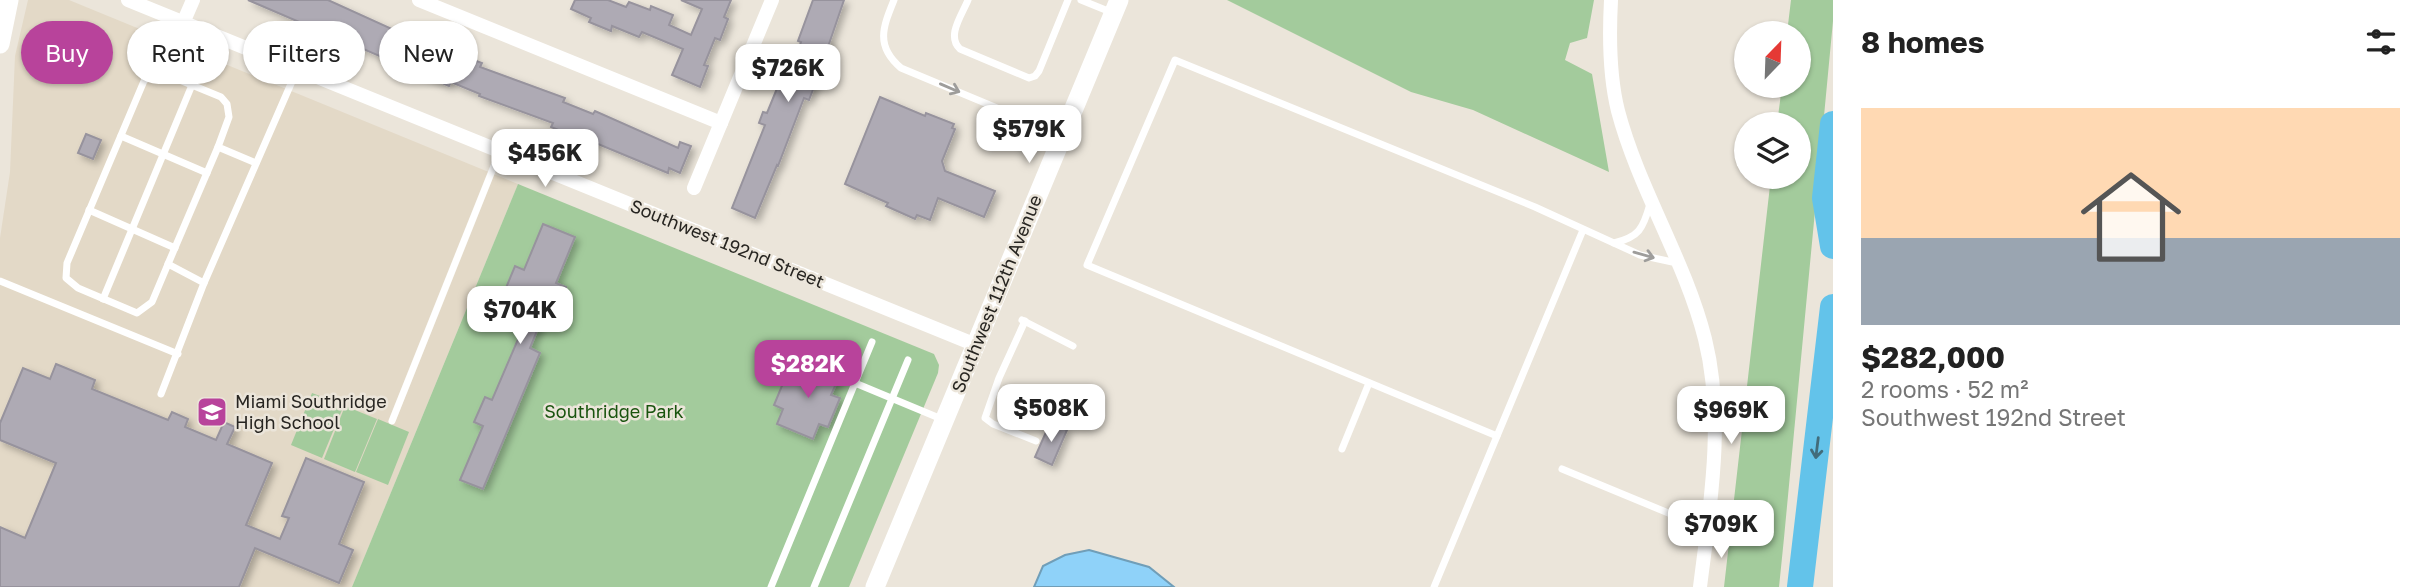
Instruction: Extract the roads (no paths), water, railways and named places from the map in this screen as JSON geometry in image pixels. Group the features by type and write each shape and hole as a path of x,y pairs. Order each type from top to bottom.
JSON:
{"highway":[{"path":"1833,124 1825,198 1833,246"},
{"path":"1800,587 1833,307"}],"street":[{"path":"0,44 9,0"},
{"name":"Southwest 192nd Street","path":"128,0 178,21"},
{"path":"184,21 193,0"},
{"path":"419,0 721,123"},
{"path":"694,188 772,0"},
{"path":"1611,0 1611,66 1618,108 1634,161 1699,319 1710,363 1714,453 1700,587"},
{"name":"Southwest 112th Avenue","path":"875,587 1116,7"},
{"name":"Southwest 192nd Street","path":"332,84 976,345"}],"lane":[{"path":"894,0 883,28 889,58 901,68 1063,135"},
{"path":"968,0 953,35 955,44 960,49 1029,78 1039,71 1068,0"},
{"path":"1081,0 1116,7"},
{"path":"1497,436 1087,265 1175,60 1535,207 1640,255 1677,263"},
{"path":"153,73 165,74 192,85 221,97 227,104 229,117 152,302 137,313 78,289 66,278 67,263 144,81 153,73"},
{"path":"161,394 204,283 291,84"},
{"path":"103,299 192,85"},
{"path":"121,136 206,173"},
{"path":"218,147 256,163"},
{"path":"392,421 500,151"},
{"path":"1613,243 1631,238 1640,231 1651,203"},
{"path":"89,210 176,248"},
{"path":"1434,587 1583,230"},
{"path":"169,264 204,283"},
{"path":"0,281 178,354"},
{"path":"1036,441 993,424 985,418 999,378 1023,321 1073,346"},
{"path":"771,587 872,342"},
{"path":"814,587 908,360"},
{"path":"855,383 945,420"},
{"path":"1342,449 1370,383"},
{"path":"1562,469 1707,529"}],"water":[{"path":"1089,550 1149,567 1174,587 1034,587 1043,566 1065,555"}],"place":[{"name":"Miami Southridge High School","path":"212,412"}],"park label":[{"name":"Southridge Park","path":"614,412"}]}
